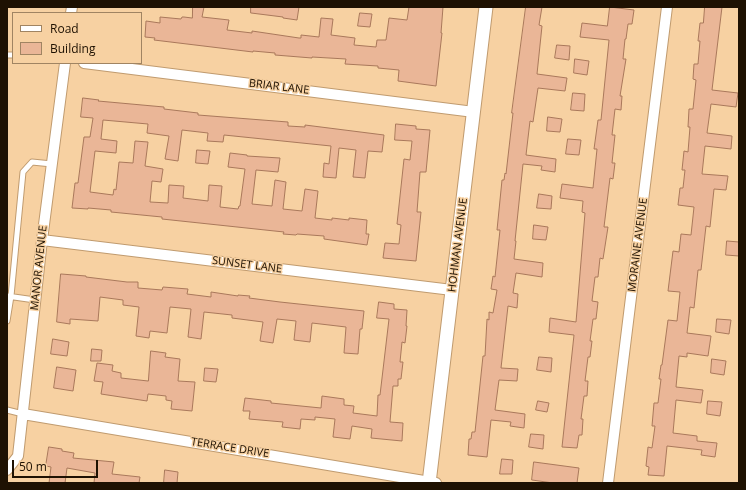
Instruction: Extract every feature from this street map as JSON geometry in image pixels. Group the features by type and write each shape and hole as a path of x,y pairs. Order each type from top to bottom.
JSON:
{"street":[{"name":"HOHMAN AVENUE","path":"432,482 452,290 486,7"},
{"name":"MORAINE AVENUE","path":"608,483 668,7"},
{"name":"MANOR AVENUE","path":"7,470 18,456 42,240 65,64"},
{"name":"BRIAR LANE","path":"92,64 474,112"},
{"name":"SUNSET LANE","path":"42,240 452,290"},
{"name":"TERRACE DRIVE","path":"23,414 432,482"}],"lane":[{"path":"7,321 23,172 32,162 52,164"},
{"path":"7,257 14,258"},
{"path":"9,296 36,300"},
{"path":"7,410 23,414"}],"building":[{"path":"193,7 204,7 202,17 229,20 227,30 252,33 252,31 299,38 301,38 301,35 319,37 321,18 333,19 331,35 355,38 354,45 376,47 377,40 386,40 389,18 407,20 409,7 443,7 442,33 436,86 398,81 399,70 378,68 378,66 345,64 346,59 275,55 275,53 253,52 154,40 155,38 145,37 146,21 160,23 160,17 181,19 182,17 192,18"},
{"path":"251,7 299,7 297,20 251,13"},
{"path":"526,7 542,7 539,25 542,26 537,74 567,78 565,91 538,88 533,122 530,121 526,155 556,159 555,172 541,170 542,166 523,164 514,259 543,263 542,277 516,273 513,293 518,294 517,308 508,306 501,368 518,369 517,381 499,380 495,410 525,414 524,428 510,426 511,422 491,420 487,457 468,455 469,439 471,439 472,432 475,432 483,356 485,356 487,319 489,320 489,312 493,313 497,290 491,289 493,276 495,277 500,230 497,230 502,180 504,180 505,173 506,174 512,113"},
{"path":"610,7 634,10 632,24 628,24 625,39 623,59 626,59 620,96 622,96 621,110 615,109 612,135 615,135 612,163 615,163 613,179 610,178 604,227 608,227 603,259 600,258 598,277 595,277 592,301 598,302 596,319 593,319 590,341 592,341 590,357 588,357 585,381 588,381 587,396 584,396 581,419 583,419 582,435 579,435 577,448 562,447 574,335 549,332 550,318 576,322 585,213 582,212 583,201 560,198 562,184 593,188 597,149 594,149 598,120 601,120 609,40 580,37 582,23 607,26"},
{"path":"705,7 722,7 712,90 738,93 736,107 711,104 707,133 732,136 731,149 705,146 702,174 728,176 726,190 714,189 710,227 706,226 701,270 698,270 694,308 690,307 687,333 711,336 708,356 687,353 687,357 679,356 676,387 703,390 701,403 676,400 673,433 697,436 697,441 717,443 715,457 701,455 702,450 667,446 664,476 648,475 649,467 646,466 648,447 652,448 655,426 652,426 654,403 658,403 661,379 659,379 668,320 677,321 680,292 668,291 673,251 679,252 681,234 691,235 694,207 678,205 680,188 683,188 685,170 682,170 684,151 688,152 690,127 688,127 689,109 693,109 696,80 693,79 694,64 698,64 700,23 703,23"},
{"path":"360,13 372,14 370,27 358,26"},
{"path":"557,45 570,46 569,60 555,58"},
{"path":"575,59 589,61 587,75 574,73"},
{"path":"573,93 585,94 584,111 571,110"},
{"path":"83,98 99,100 98,101 164,107 164,109 198,113 198,115 288,122 288,126 305,127 305,125 384,135 382,152 368,151 365,178 353,177 356,150 339,148 336,178 323,177 324,163 329,164 331,146 224,135 223,142 207,141 208,133 182,130 178,161 165,159 169,136 147,133 148,124 103,120 101,139 117,141 116,153 95,151 90,192 113,195 114,189 116,190 119,162 133,163 135,141 148,142 145,166 163,169 161,182 152,181 150,202 168,203 169,185 184,186 183,198 208,201 209,185 222,186 220,207 238,209 240,206 245,169 228,167 230,153 247,156 280,158 278,172 256,170 252,204 272,206 275,180 286,182 283,209 302,211 305,189 318,191 315,218 332,220 332,218 349,220 349,218 367,220 366,234 369,234 367,245 324,239 324,236 283,234 284,232 162,219 162,217 111,212 111,210 72,208 75,183 78,183 84,137 90,137 93,118 81,117"},
{"path":"548,117 562,119 560,132 547,131"},
{"path":"396,124 416,126 416,129 430,130 426,172 420,172 417,212 421,212 416,261 383,258 385,243 399,244 401,225 397,224 404,159 410,160 412,141 395,140"},
{"path":"568,139 581,140 579,155 566,154"},
{"path":"197,150 210,151 208,164 196,163"},
{"path":"539,194 552,196 551,209 537,208"},
{"path":"534,225 548,227 546,240 533,239"},
{"path":"727,241 739,242 739,256 726,255"},
{"path":"61,274 138,282 138,288 162,290 163,287 188,289 187,294 211,297 211,292 238,296 250,296 249,298 280,302 364,311 362,329 360,329 358,354 344,353 346,327 312,323 310,342 294,340 296,321 277,319 273,343 260,341 263,322 232,318 232,315 204,312 201,339 188,337 191,309 170,307 167,333 150,331 149,338 136,336 139,307 123,305 123,300 100,297 98,321 70,319 70,324 57,322"},
{"path":"379,302 394,304 394,309 407,310 405,343 402,342 400,362 403,362 401,379 398,379 398,386 393,386 390,422 403,423 402,441 371,438 372,429 352,426 350,439 333,437 335,419 315,417 315,420 301,419 300,429 282,427 283,422 249,419 250,411 243,411 245,398 271,401 271,403 321,408 322,396 344,399 344,405 354,406 353,413 377,416 378,395 380,395 389,319 377,318"},
{"path":"717,319 731,320 729,334 716,332"},
{"path":"53,339 69,342 67,356 51,354"},
{"path":"92,349 102,350 101,361 91,361"},
{"path":"151,351 166,353 165,357 180,359 178,381 195,382 192,411 171,409 172,401 166,400 166,396 148,394 147,401 101,394 103,382 94,381 97,363 113,365 112,371 121,373 121,378 148,381"},
{"path":"539,357 552,358 551,372 537,370"},
{"path":"712,359 726,361 724,375 711,373"},
{"path":"57,367 76,370 73,391 54,388"},
{"path":"205,368 218,369 216,382 204,381"},
{"path":"538,401 549,403 547,412 536,410"},
{"path":"708,401 722,402 720,416 707,414"},
{"path":"531,434 544,435 543,449 529,447"},
{"path":"49,447 74,453 73,458 114,462 112,474 140,477 139,483 94,483 95,473 67,468 65,483 49,483 51,467 46,466"},
{"path":"502,459 513,460 512,474 500,474"},
{"path":"534,462 579,468 577,483 553,483 532,480"},
{"path":"165,470 178,472 177,483 164,483"}]}
